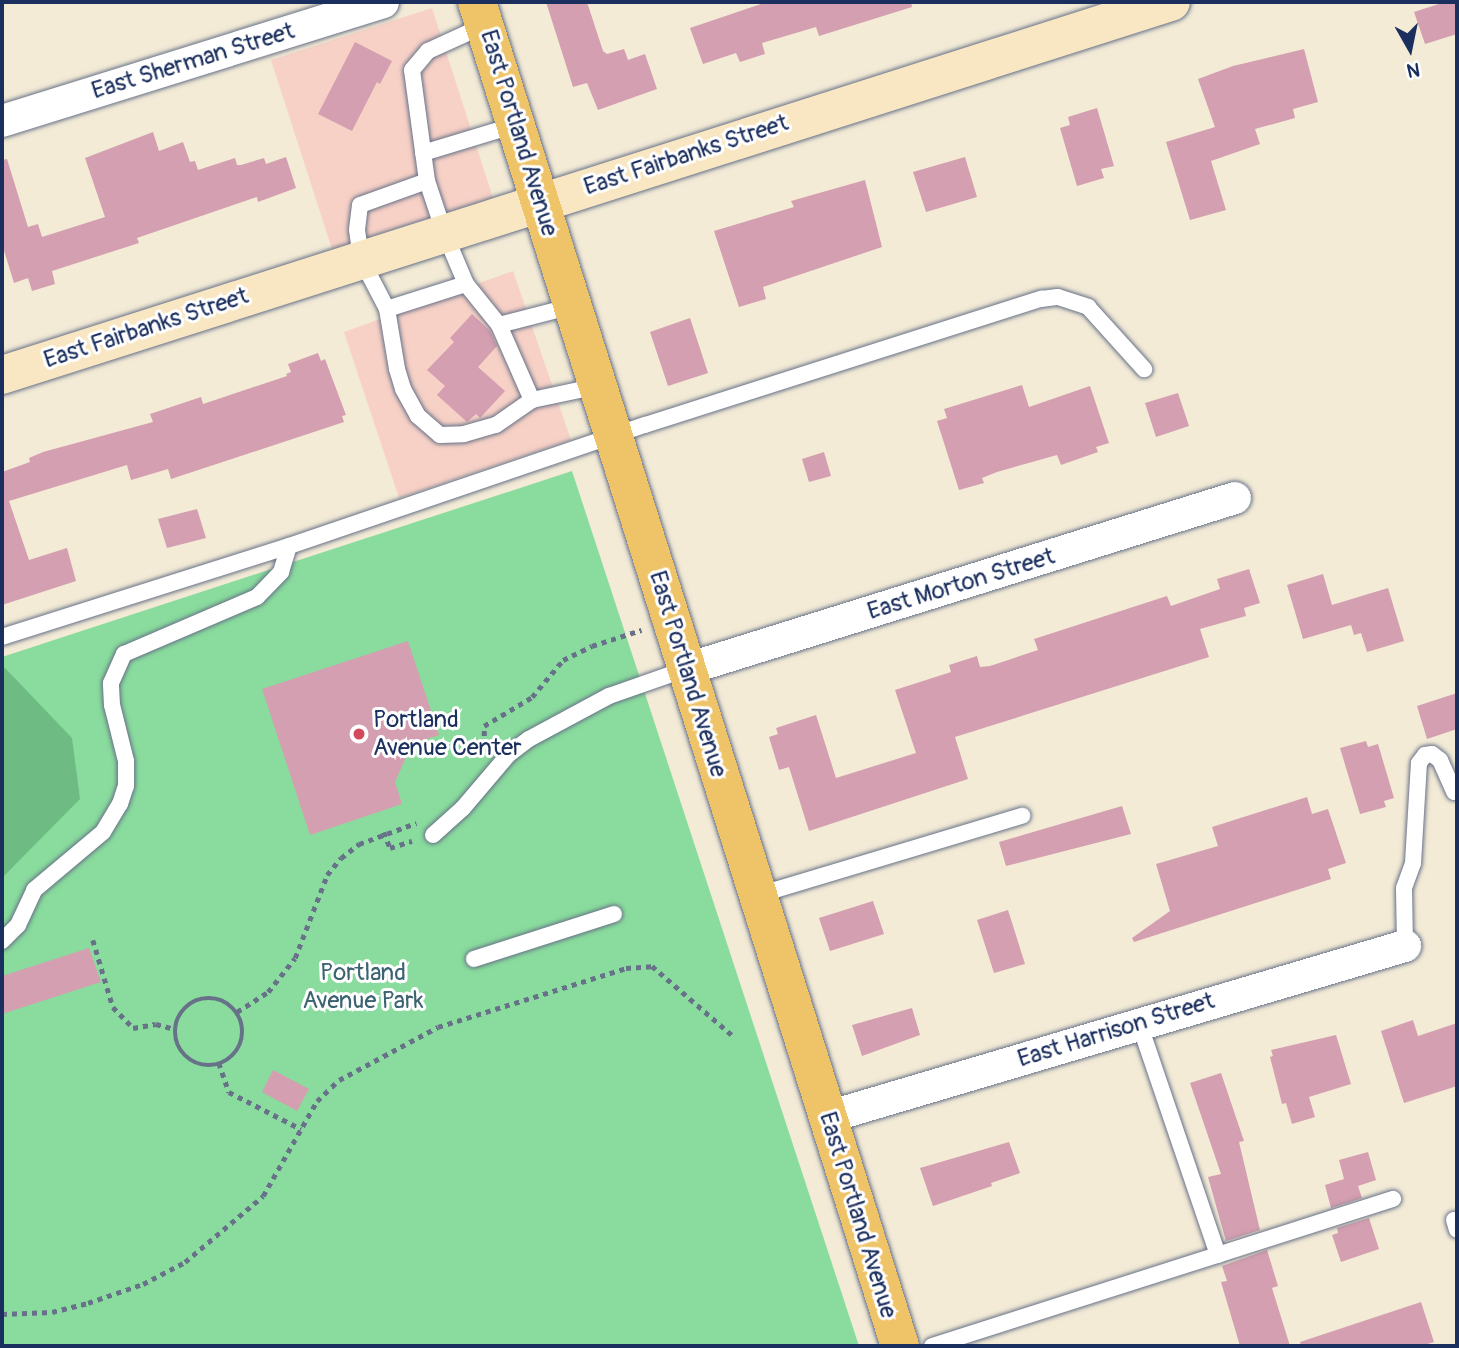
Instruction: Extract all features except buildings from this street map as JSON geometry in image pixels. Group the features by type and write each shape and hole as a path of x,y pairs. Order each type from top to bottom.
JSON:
{"main road":[{"name":"East Portland Avenue","path":"481,14 900,1346"}],"street":[{"name":"East Sherman Street","path":"2,121 383,2"},
{"name":"East Fairbanks Street","path":"2,375 540,201 1171,2"},
{"name":"East Morton Street","path":"687,669 1235,498"},
{"name":"East Harrison Street","path":"828,1117 1405,946"}],"lane":[{"path":"481,14 428,51 412,70 422,153 427,181 443,232 466,284 499,325 532,400"},
{"path":"422,153 516,125"},
{"path":"427,181 360,205 357,230 361,259 387,309 397,369 403,388 418,416 440,435 464,434 496,425 532,400 598,386"},
{"path":"387,309 466,284"},
{"path":"2,637 289,546 658,421 1041,299 1058,297 1088,307 1143,369"},
{"path":"499,325 573,306"},
{"path":"2,941 19,925 34,890 103,832 120,804 126,786 126,761 112,705 111,683 124,654 257,597 281,572 289,546"},
{"path":"433,835 463,808 509,754 529,739 610,696 687,669"},
{"path":"1405,946 1405,888 1413,863 1419,763 1425,755 1432,754 1440,760 1454,792"},
{"path":"758,895 1022,816"},
{"path":"474,959 614,914"},
{"path":"1139,1023 1218,1255"},
{"path":"932,1346 1394,1199"}],"path":[{"path":"237,1012 268,992 295,958 327,875 341,858 359,844 384,832 390,848 433,835"},
{"path":"93,940 113,1007 133,1028 156,1024 175,1029"},
{"path":"2,1314 51,1312 89,1303 143,1284 185,1262 263,1196 317,1101 339,1080 438,1027 626,968 652,966 732,1035"},
{"path":"205,998 217,998 237,1012 242,1022 240,1045 234,1055 219,1063 201,1065 182,1052 175,1029 184,1008 205,998"},
{"path":"219,1063 229,1092 300,1129"}],"shaded area":[{"path":"432,8 493,198 332,249 271,60"},
{"path":"513,271 571,440 399,498 344,332"}],"green space":[{"name":"Portland Avenue Park","path":"572,471 859,1346 2,1346 2,657"},
{"path":"5,668 72,738 80,799 2,878 2,669"}],"place":[{"name":"Portland Avenue Center","path":"359,734"}]}
